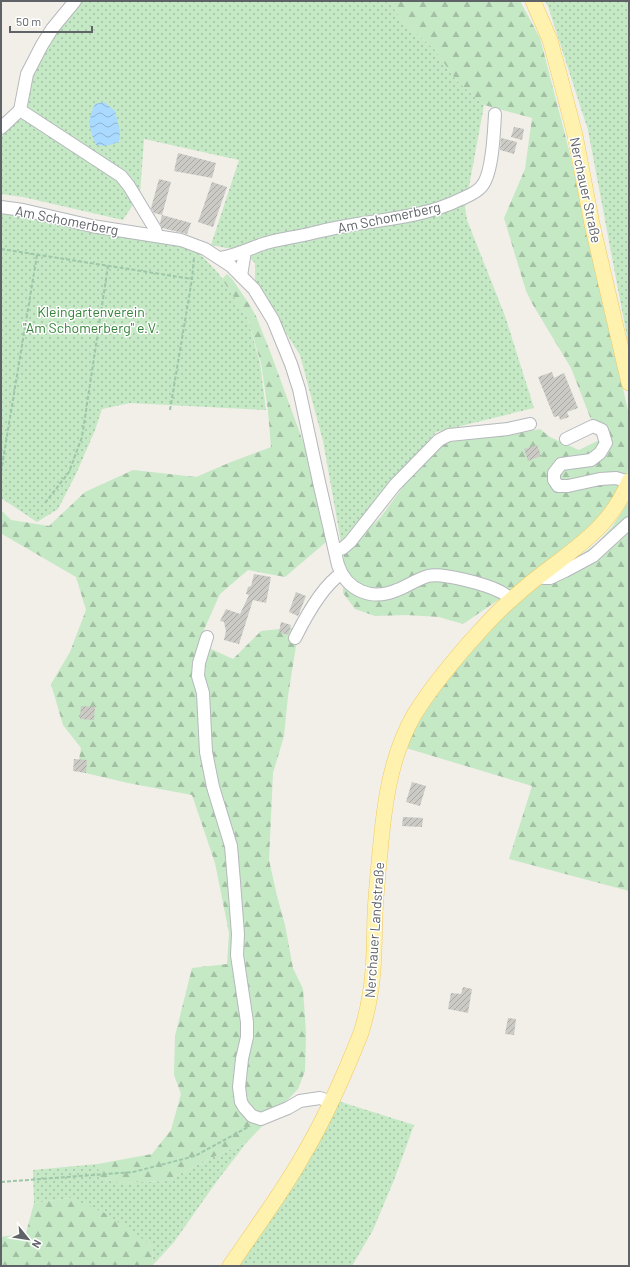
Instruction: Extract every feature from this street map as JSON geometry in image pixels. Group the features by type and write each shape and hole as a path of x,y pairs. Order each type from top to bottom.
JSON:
{"main road":[{"name":"Nerchauer Straße","path":"533,1 550,40 575,135 592,224 629,383"},
{"path":"511,600 599,528 616,506 629,482"},
{"name":"Nerchauer Landstraße","path":"230,1266 301,1160 317,1132 361,1033 370,996 376,897 387,793 397,754 402,741 416,714 454,660 490,620 511,600"}],"street":[{"path":"1,128 20,110 27,74 52,29 74,1"},
{"path":"20,110 121,176 129,186 155,229 157,236"},
{"name":"Am Schomerberg","path":"220,258 261,245 344,226 417,214 453,203 472,194 485,182 491,160 495,114"},
{"name":"Am Schomerberg","path":"1,207 23,210 92,226 181,240 205,249 220,258 231,266 254,289 273,320 291,364 299,389 341,574"},
{"path":"241,276 246,251"},
{"path":"336,551 343,548 350,542 395,485 439,440 449,435 530,424"},
{"path":"566,438 593,426 602,430 606,443 600,453 591,460 561,464 554,473 554,480 558,486 568,486 600,479 616,478 629,482"},
{"path":"540,575 544,578 550,578 593,556 629,523"},
{"path":"295,638 302,622 324,589 341,574 352,587 363,592 377,595 396,591 429,575 462,579 490,587 503,592 511,600"},
{"path":"207,637 199,662 198,676 203,693 206,752 213,787 230,846 238,934 237,955 248,1022 239,1087 241,1102 252,1116 261,1119 288,1108 300,1101 320,1098 331,1102"}],"path":[{"path":"170,410 192,279 196,245"},
{"path":"1,249 192,279"},
{"path":"1,472 37,255"},
{"path":"45,503 69,472 82,436 108,266"},
{"path":"1,1182 133,1172 195,1156 261,1119"}],"green space":[{"path":"81,1 388,1 403,21 435,50 456,80 484,105 465,208 467,220 505,316 534,408 436,432 341,542 323,441 300,355 255,284 255,263 240,248 226,248 211,245 239,160 144,139 140,194 123,220 23,197 1,194 1,138 4,133 17,122 28,101 33,77 41,55 48,42"},
{"path":"388,1 520,1 540,38 569,150 629,415 629,462 627,475 617,499 557,560 463,624 439,617 407,615 375,616 355,609 343,593 344,551 380,518 408,480 447,442 511,435 540,429 550,437 579,450 599,440 571,368 526,291 504,218 525,169 532,118 484,105 456,80 435,50 403,21"},
{"path":"545,1 629,1 629,347 588,130 548,6"},
{"name":"Kleingartenverein \"Am Schomerberg\" e.V.","path":"1,211 195,250 219,274 247,317 260,363 266,410 130,403 102,409 95,430 76,474 58,509 37,522 1,498"},
{"path":"227,274 233,280 256,316 305,447 332,537 285,577 248,570 220,594 198,643 233,659 261,631 299,627 288,696 284,736 273,773 269,860 285,925 293,968 303,989 306,1033 305,1071 298,1089 247,1142 165,1181 121,1183 99,1178 98,1164 152,1154 171,1130 181,1094 174,1075 175,1036 192,968 227,964 229,933 215,863 192,795 128,783 77,771 81,748 63,725 51,684 70,652 86,610 76,577 2,534 1,510 11,520 49,526 85,492 133,470 196,477 271,447 268,411 261,363 247,317 222,279"},
{"path":"629,501 629,891 509,859 532,786 406,748 418,720 478,640 527,593 596,544 612,527"},
{"path":"338,1101 414,1125 394,1180 373,1230 352,1266 237,1266"},
{"path":"247,1142 217,1181 174,1242 152,1266 153,1246 71,1198 34,1203 33,1170 98,1164 100,1178 121,1183 165,1181"},
{"path":"71,1198 105,1213 153,1246 152,1266 1,1266 1,1237 26,1233 34,1203"}],"water":[{"path":"104,102 115,111 120,132 119,142 106,146 96,145 90,129 92,110 95,104"}],"building":[{"path":"514,127 524,129 522,140 511,137"},
{"path":"501,138 517,142 514,154 500,150"},
{"path":"178,153 216,163 212,178 174,171"},
{"path":"159,179 171,182 162,215 154,213 151,208"},
{"path":"212,182 227,187 213,227 198,222"},
{"path":"162,215 191,223 187,234 162,228 160,223"},
{"path":"552,372 554,378 564,373 578,408 567,412 569,417 560,420 559,416 554,417 538,377"},
{"path":"537,445 541,456 528,461 524,449"},
{"path":"254,574 271,577 266,603 253,600 239,644 224,640 226,631 224,622 220,621 226,609 240,614 249,595 246,594 248,587 251,586"},
{"path":"296,592 306,596 298,616 289,612"},
{"path":"281,622 291,625 288,635 279,632"},
{"path":"81,706 95,707 94,720 80,719"},
{"path":"74,759 87,760 86,773 73,771"},
{"path":"412,782 426,786 420,806 406,802"},
{"path":"403,817 423,818 422,827 402,826"},
{"path":"463,987 472,989 468,1013 448,1009 451,993 461,994"},
{"path":"508,1018 516,1019 514,1035 505,1034"}]}
